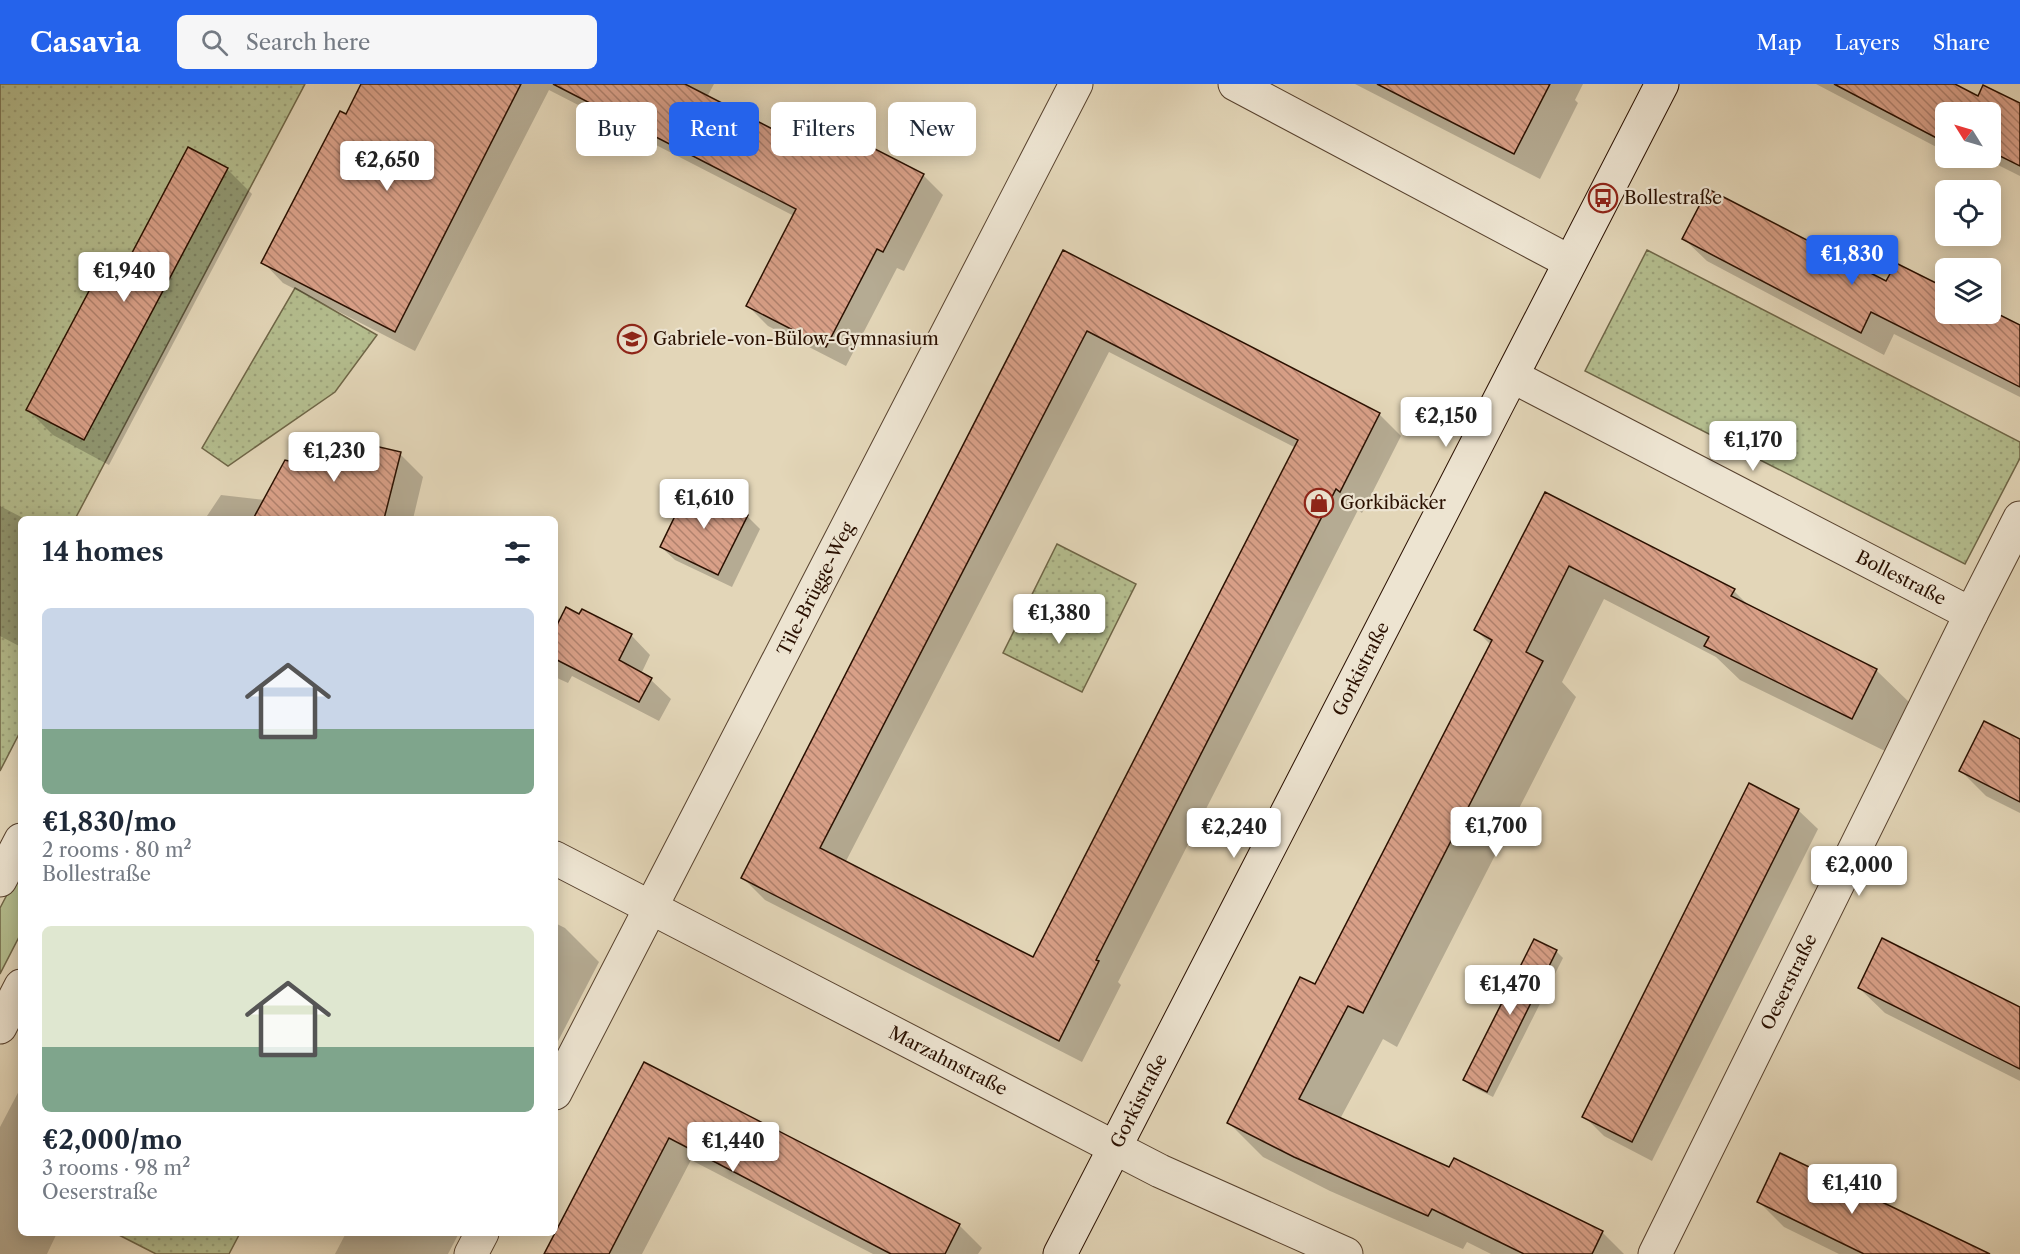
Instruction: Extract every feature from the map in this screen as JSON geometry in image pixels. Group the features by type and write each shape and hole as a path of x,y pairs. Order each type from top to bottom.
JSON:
{"street":[{"name":"Tile-Brügge-Weg","path":"558,1087 1076,84"},
{"path":"1235,84 1570,262"},
{"name":"Gorkistraße","path":"1060,1254 1662,84"},
{"name":"Bollestraße","path":"1512,376 1971,614"},
{"name":"Oeserstraße","path":"1655,1254 2020,518"},
{"path":"0,880 18,846"},
{"name":"Marzahnstraße","path":"558,860 1160,1171 1346,1254"},
{"path":"0,1027 18,992"},
{"path":"471,1254 480,1236"}],"green space":[{"path":"0,84 305,84 77,516 18,516 18,736 0,771"},
{"path":"1647,250 2020,442 2020,458 1965,564 1585,371"},
{"path":"295,288 377,335 335,392 228,466 202,448"},
{"path":"1057,544 1136,584 1082,692 1003,653"},
{"path":"18,874 18,939 0,974 0,908"},
{"path":"121,1236 238,1236 229,1254 156,1254"}],"building":[{"path":"361,84 521,84 395,332 261,263 340,111 346,114"},
{"name":"Gabriele-von-Bülow-Gymnasium","path":"553,84 685,84 720,102 669,102 669,144 657,137 657,102 588,102"},
{"path":"1377,84 1550,84 1514,154"},
{"path":"1834,84 1955,84 1978,96 1983,85 2020,103 2020,166 2001,156 2001,102 1935,102 1935,137"},
{"name":"Gabriele-von-Bülow-Gymnasium","path":"759,122 771,128 771,156 876,156 876,149 924,174 883,252 877,249 826,347 746,306 796,209 693,156 759,156"},
{"path":"188,147 228,168 84,440 26,410 97,276 115,285"},
{"path":"1708,189 1886,281 1896,263 1935,282 1935,324 2001,324 2001,316 2020,325 2020,387 1871,312 1861,333 1682,239"},
{"path":"1063,250 1380,413 1340,492 1336,489 1096,960 1099,961 1059,1041 741,878","holes":["1087,331 1298,440 1033,957 820,848"]},
{"path":"319,433 401,452 385,516 255,516 285,460 311,466"},
{"path":"690,485 748,515 718,575 660,547"},
{"path":"1545,492 1735,589 1731,596 1877,669 1852,719 1704,646 1709,637 1569,566 1526,652 1543,661 1363,1013 1348,1006 1299,1099 1449,1167 1454,1158 1603,1231 1592,1254 1524,1254 1432,1209 1428,1216 1294,1157 1227,1123 1300,977 1315,984 1492,640 1474,630"},
{"path":"566,607 579,614 582,609 632,634 619,660 652,678 639,702 558,661 558,623"},
{"path":"1984,721 2020,739 2020,802 1959,771"},
{"path":"1749,783 1799,809 1632,1142 1582,1117"},
{"path":"1882,938 2020,1007 2020,1069 1858,988"},
{"path":"1534,939 1557,950 1487,1092 1463,1080"},
{"path":"644,1062 960,1224 945,1254 891,1254 669,1138 609,1254 544,1254 553,1236 558,1236 558,1227"},
{"path":"1780,1153 1990,1254 1864,1254 1757,1202"}],"place":[{"name":"Bollestraße","path":"1603,198"},
{"name":"Gabriele-von-Bülow-Gymnasium","path":"632,339"},
{"name":"Gorkibäcker","path":"1319,503"}]}
